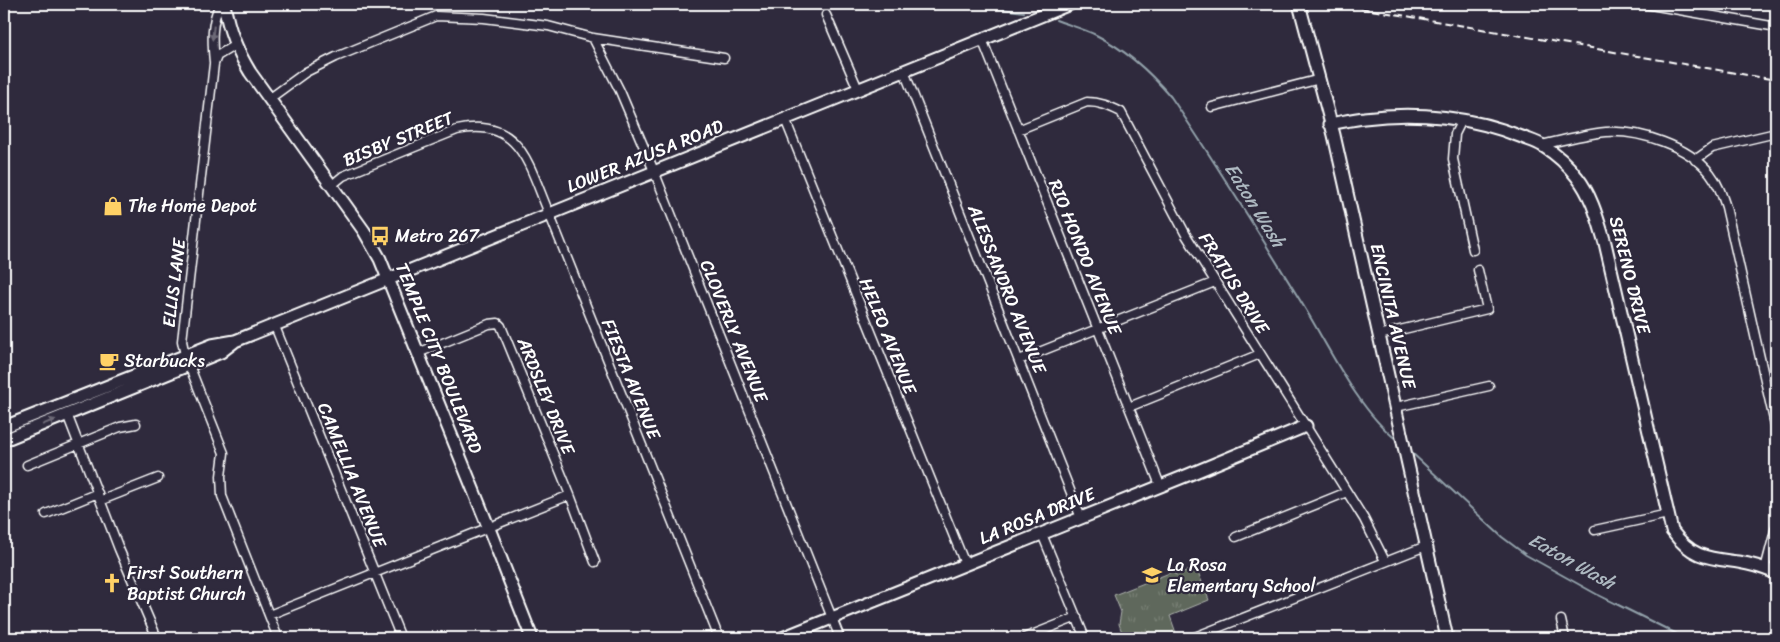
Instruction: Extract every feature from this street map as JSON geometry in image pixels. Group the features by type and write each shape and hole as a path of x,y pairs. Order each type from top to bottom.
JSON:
{"main road":[{"name":"TEMPLE CITY BOULEVARD","path":"222,4 231,36 250,72 332,185 371,243 388,279 532,638"},
{"name":"LOWER AZUSA ROAD","path":"4,440 161,377 212,345 235,341 1070,4"},
{"name":"ENCINITA AVENUE","path":"1300,4 1320,79 1380,335 1447,638"},
{"name":"SERENO DRIVE","path":"1330,124 1364,118 1392,116 1439,117 1462,120 1490,125 1542,145 1556,154 1578,178 1595,209 1628,335 1672,531 1680,542 1704,557 1749,564 1771,571"},
{"name":"LOWER AZUSA ROAD","path":"4,427 187,360 207,358 221,352 235,341"},
{"name":"LA ROSA DRIVE","path":"782,638 1306,426"}],"street":[{"name":"ELLIS LANE","path":"222,4 215,15 213,29 214,64 182,341 187,360 224,453 221,476 222,496 278,638"},
{"path":"1645,4 1771,26"},
{"path":"826,15 858,89"},
{"path":"269,99 306,72 328,61 436,16 484,18 548,26 593,38 724,58"},
{"name":"CLOVERLY AVENUE","path":"593,38 620,91 654,171 840,638"},
{"name":"RIO HONDO AVENUE","path":"982,39 1160,485"},
{"path":"214,64 217,56 235,45"},
{"name":"ALESSANDRO AVENUE","path":"904,71 1081,518"},
{"path":"1212,107 1320,79"},
{"name":"FRATUS DRIVE","path":"1018,130 1087,102 1105,104 1121,112 1173,213 1374,536 1385,561"},
{"name":"HELEO AVENUE","path":"785,119 965,564"},
{"path":"1462,120 1455,134 1453,159 1473,250"},
{"name":"BISBY STREET","path":"332,185 343,176 457,130 469,127 488,128 506,135"},
{"path":"1542,145 1591,134 1627,132 1645,135 1680,150 1709,172 1721,192 1726,207 1776,426"},
{"path":"1695,160 1712,148 1776,132"},
{"name":"FIESTA AVENUE","path":"506,135 514,141 524,155 549,213 719,638"},
{"path":"1380,335 1486,310 1478,270"},
{"path":"1019,360 1215,282"},
{"name":"ARDSLEY DRIVE","path":"418,353 489,324 498,323 501,326 570,495 595,562"},
{"name":"CAMELLIA AVENUE","path":"274,324 401,638"},
{"path":"1129,407 1260,354"},
{"path":"1396,407 1489,386"},
{"path":"67,414 119,549 157,638"},
{"path":"27,465 120,427 136,424"},
{"path":"46,514 158,478"},
{"path":"1236,538 1347,492"},
{"path":"269,615 488,526 570,495"},
{"path":"1595,530 1668,514"},
{"path":"1771,571 1776,527"},
{"path":"1042,534 1085,638"},
{"path":"1192,638 1426,546"},
{"path":"1024,638 1077,617"},
{"path":"1561,620 1565,638"}],"green space":[{"path":"1196,567 1209,600 1170,616 1176,633 1164,638 1124,638 1119,624 1121,612 1114,595 1172,572 1176,575"}],"waterway":[{"name":"Eaton Wash","path":"965,4 1024,12"},
{"name":"Eaton Wash","path":"1056,20 1107,41 1146,70 1171,97 1256,229 1358,397 1383,428 1397,440"},
{"name":"Eaton Wash","path":"1411,452 1502,537 1526,555 1598,595 1685,638"}],"railway":[{"path":"1337,4 1776,80"}],"place":[{"name":"The Home Depot","path":"113,206"},
{"name":"Metro 267","path":"380,236"},
{"name":"Starbucks","path":"109,361"},
{"name":"La Rosa Elementary School","path":"1152,575"},
{"name":"First Southern Baptist Church","path":"112,583"}]}
